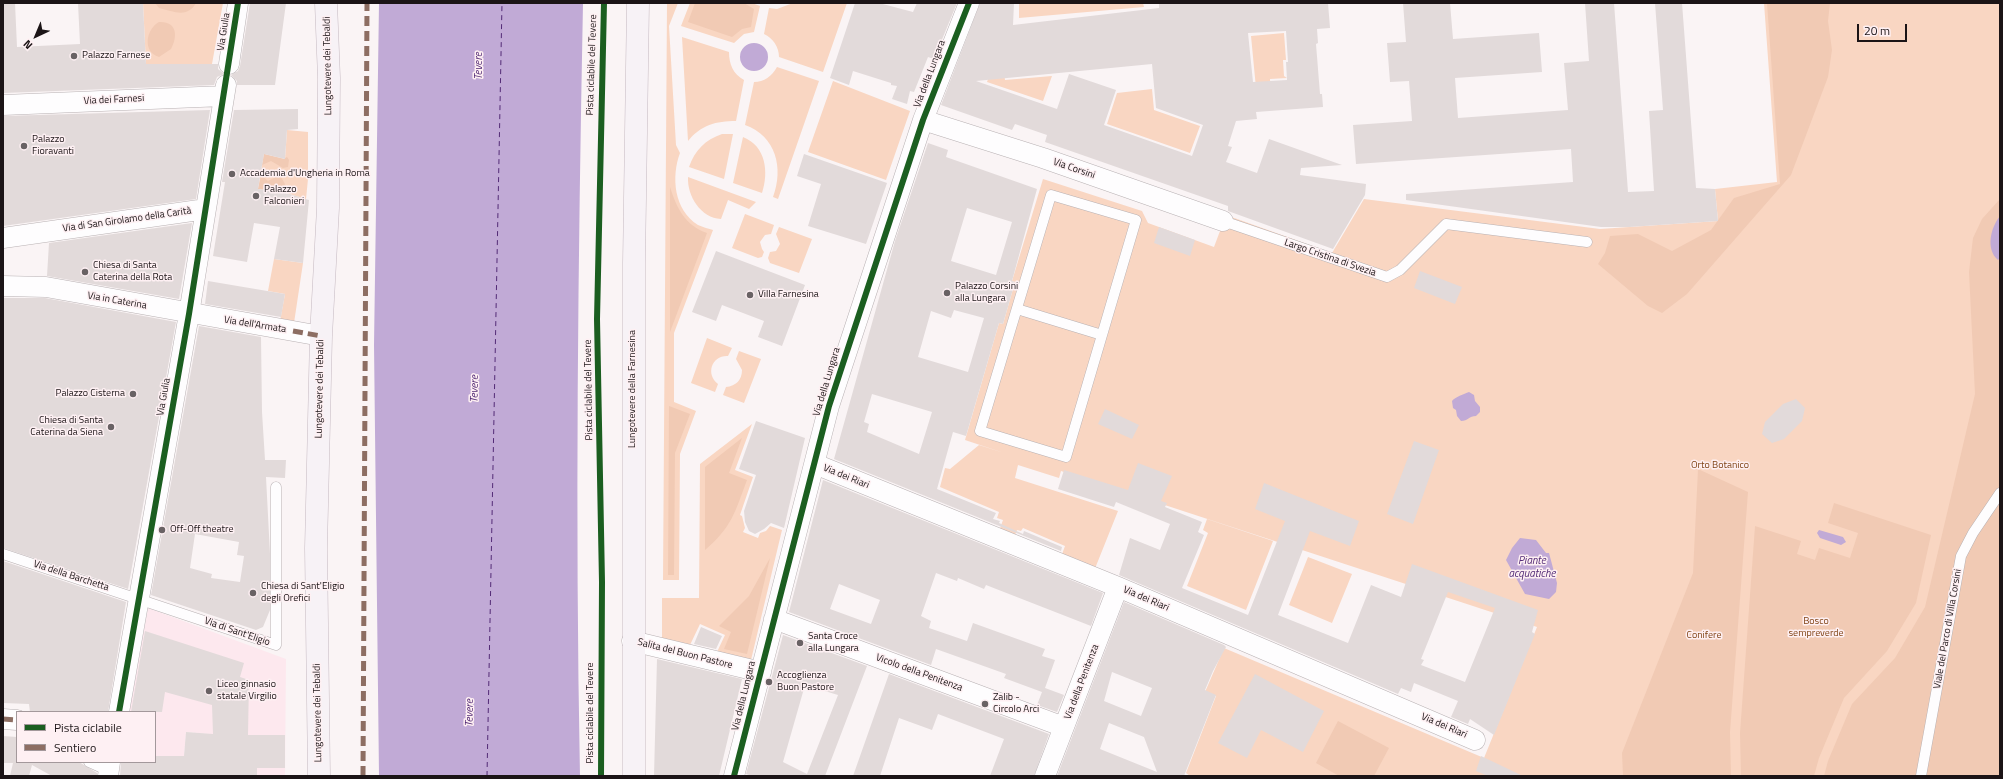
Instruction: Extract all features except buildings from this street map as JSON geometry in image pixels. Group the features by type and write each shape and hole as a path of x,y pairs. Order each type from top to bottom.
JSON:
{"main road":[{"name":"Lungotevere dei Tebaldi","path":"319,776 316,548 321,336 328,208 329,78 326,3"},
{"name":"Lungotevere della Farnesina","path":"634,776 632,641 634,263 638,3"}],"street":[{"name":"Via Giulia","path":"229,64 238,3"},
{"name":"Via della Lungara","path":"734,776 829,406 923,120 969,3"},
{"name":"Via Giulia","path":"119,711 189,314 225,90"},
{"name":"Via dei Farnesi","path":"3,105 225,90"},
{"name":"Via Corsini","path":"923,120 1043,158 1223,221"},
{"name":"Via di San Girolamo della Carità","path":"3,238 206,209"},
{"name":"Via in Caterina","path":"3,286 46,287 189,314"},
{"name":"Via dell'Armata","path":"189,314 321,336"},
{"name":"Via dei Riari","path":"815,464 1118,587 1475,740"},
{"name":"Via della Penitenza","path":"1045,776 1118,587"},
{"name":"Vicolo della Penitenza","path":"774,619 1064,727"},
{"name":"Salita del Buon Pastore","path":"632,641 761,672"},
{"path":"3,719 16,720"}],"lane":[{"path":"1051,195 1136,220 1066,457 980,431 1017,310 1051,195"},
{"name":"Largo Cristina di Svezia","path":"1223,221 1387,278 1400,270 1446,224 1587,242"},
{"path":"1017,310 1102,335"},
{"name":"Via di Sant'Eligio","path":"139,599 276,645 276,487"},
{"name":"Viale del Parco di Villa Corsini","path":"1921,776 1961,556 1973,533 2000,493"},
{"name":"Via della Barchetta","path":"3,554 139,599"},
{"path":"92,763 109,770"}],"shaded area":[{"name":"Liceo ginnasio statale Virgilio","path":"148,608 286,659 285,776 226,776 221,735 186,732 184,756 156,756 156,711 129,711"}],"green space":[{"path":"143,3 223,3 212,64 146,64"},
{"path":"155,3 196,3 188,11 179,13 159,8"},
{"path":"667,3 678,3 669,26 676,145 680,153 677,162 675,182 679,202 690,219 698,225 713,230 674,333 674,402 696,411 680,454 679,580 663,580"},
{"path":"690,3 752,3 760,6 754,32 744,34 734,43 681,26"},
{"path":"695,3 744,3 754,9 751,27 742,29 732,37 688,22"},
{"path":"793,3 847,3 823,72 779,57 775,43 764,34 769,8 777,9"},
{"path":"1019,3 1143,3 1144,7 1019,18"},
{"name":"Orto Botanico","path":"1764,3 2000,3 2000,462 1903,776 1190,776 1186,773 1216,696 1205,692 1224,648 1484,758 1537,627 1061,471 1059,478 1018,465 1015,478 1118,511 1094,571 1061,557 1065,546 1023,528 1021,531 1017,530 1014,538 999,531 1003,520 997,518 999,512 940,487 945,468 950,469 979,445 1004,453 965,440 999,323 1003,324 1015,282 1012,281 1043,179 1142,211 1148,223 1214,247 1226,215 1332,253 1364,199 1600,229 1718,221 1715,189 1777,182"},
{"path":"1767,3 1830,3 1828,21 1832,50 1828,77 1791,175 1687,294 1662,313 1648,306 1598,264 1605,253 1610,236 1638,234 1672,251 1711,230 1734,198 1780,184"},
{"path":"159,22 165,22 173,27 175,39 171,49 159,57 150,50 148,40 151,30"},
{"path":"1284,33 1286,60 1283,60 1284,76 1287,78 1270,79 1272,108 1258,109 1251,36"},
{"path":"682,37 729,52 730,61 734,72 744,80 736,121 709,125 698,131 688,141"},
{"path":"1001,44 1005,80 1052,76 1043,101 987,82"},
{"path":"777,67 819,81 778,199 773,197 778,175 775,154 764,137 756,130 745,125 754,82 767,78"},
{"path":"833,81 910,111 886,180 808,152"},
{"path":"1152,89 1154,110 1200,126 1190,153 1107,124 1117,93"},
{"path":"287,130 308,132 308,179 306,199 283,192 258,189 264,154 285,159"},
{"path":"722,134 733,134 724,179 689,167 691,161 701,146 716,136"},
{"path":"743,137 751,141 757,147 764,160 765,177 762,193 733,183"},
{"path":"264,154 284,159 287,157 289,160 288,167 283,168 271,161 262,165"},
{"path":"261,175 268,181 276,177 281,177 285,184 283,192 258,189"},
{"path":"688,177 756,202 749,209 728,200 721,219 714,218 707,215 697,205 690,191"},
{"path":"670,187 679,209 687,221 699,230 707,233 670,332"},
{"path":"2000,199 2000,776 1824,776 1828,761 1852,704 1895,658 1925,607 1975,394 1969,272 1973,238 1982,219"},
{"path":"745,214 774,225 771,234 765,235 760,242 764,252 762,257 758,258 732,248"},
{"path":"779,227 812,239 799,273 770,263 768,258 770,252 776,251 780,244 776,234"},
{"path":"274,259 303,263 294,323 280,321 285,294 268,291"},
{"path":"707,338 732,348 728,356 718,359 712,366 712,375 718,384 715,392 691,383"},
{"path":"739,351 761,359 744,403 723,395 726,387 735,384 740,380 742,370 736,359"},
{"path":"669,406 690,414 675,453 674,575 668,575"},
{"path":"752,424 735,470 753,477 740,515 742,516 745,528 743,532 758,538 760,533 766,531 770,526 782,530 751,660 717,652 725,635 700,624 690,645 662,638 662,598 699,598 700,464"},
{"path":"742,438 729,473 747,480 732,518 721,534 705,550 705,467"},
{"name":"Conifere","path":"1698,469 1748,492 1730,732 1731,776 1623,776 1622,753 1693,573"},
{"name":"Bosco sempreverde","path":"1834,503 1931,535 1916,603 1887,651 1844,698 1819,758 1814,776 1741,776 1740,733 1755,526 1801,541 1797,554 1815,560 1819,548 1850,558 1858,533 1828,523"},
{"path":"1207,519 1273,541 1246,610 1187,586 1208,533 1203,530"},
{"path":"1308,557 1352,574 1332,623 1289,605"},
{"path":"770,558 747,654 724,649 731,632 719,626 749,596"},
{"path":"1338,721 1389,748 1374,776 1339,776 1316,763"}],"water":[{"name":"Tevere","path":"379,3 583,3 578,390 578,679 580,776 379,776 374,345"},
{"path":"754,43 764,47 768,57 764,67 754,71 744,67 740,57 744,47"},
{"path":"2000,216 2000,258 1998,260 1992,250 1991,238 1994,226"},
{"path":"1469,392 1474,395 1475,401 1480,407 1480,412 1476,416 1461,421 1457,416 1456,410 1453,408 1452,401"},
{"path":"1819,530 1843,537 1846,542 1841,545 1820,538 1817,533"},
{"name":"Piante acquatiche","path":"1520,538 1536,540 1546,553 1549,553 1557,583 1556,592 1549,599 1525,594 1506,560 1512,548"}],"ferry route":[{"path":"487,776 502,3"}],"marked path":[{"path":"363,776 367,3"},
{"path":"293,331 321,336"},
{"path":"3,719 16,720"}],"cycle path":[{"path":"119,711 189,314 238,3"},
{"name":"Pista ciclabile del Tevere","path":"601,776 602,582 597,319 604,3"},
{"path":"734,776 829,406 923,120 969,3"}],"place":[{"name":"Palazzo Farnese","path":"74,56"},
{"name":"Palazzo Fioravanti","path":"24,146"},
{"name":"Accademia d'Ungheria in Roma","path":"232,174"},
{"name":"Palazzo Falconieri","path":"256,196"},
{"name":"Chiesa di Santa Caterina della Rota","path":"85,272"},
{"name":"Palazzo Corsini alla Lungara","path":"947,293"},
{"name":"Villa Farnesina","path":"750,295"},
{"name":"Palazzo Cisterna","path":"133,394"},
{"name":"Chiesa di Santa Caterina da Siena","path":"111,427"},
{"name":"Off-Off theatre","path":"162,530"},
{"name":"Chiesa di Sant'Eligio degli Orefici","path":"253,593"},
{"name":"Santa Croce alla Lungara","path":"800,643"},
{"name":"Accoglienza Buon Pastore","path":"769,682"},
{"name":"Liceo ginnasio statale Virgilio","path":"209,691"},
{"name":"Zalib - Circolo Arci","path":"985,704"}]}
